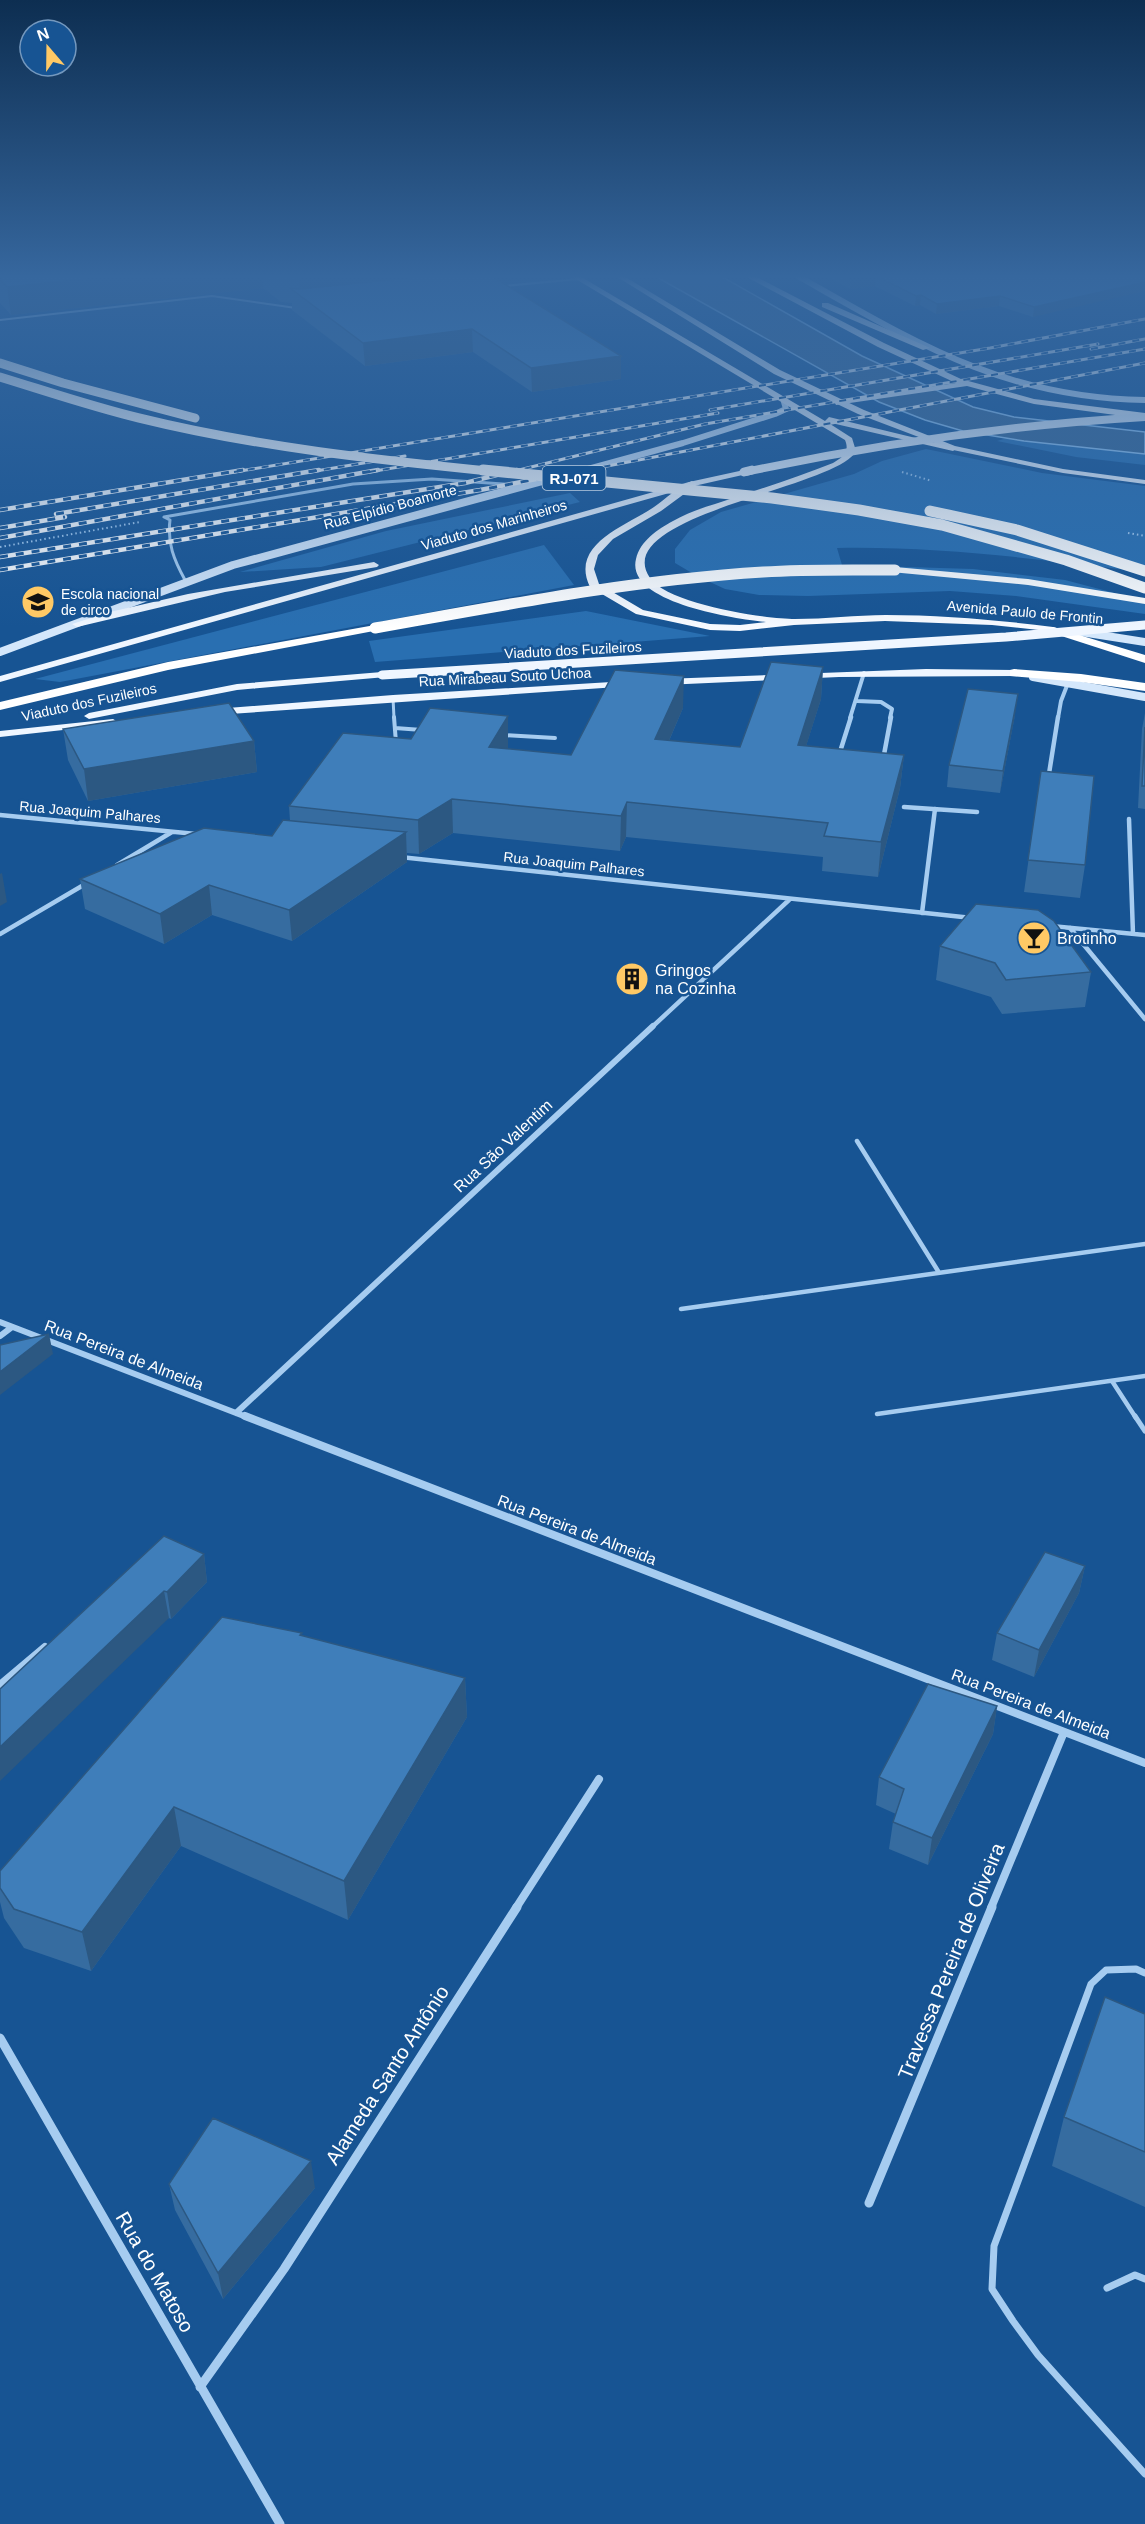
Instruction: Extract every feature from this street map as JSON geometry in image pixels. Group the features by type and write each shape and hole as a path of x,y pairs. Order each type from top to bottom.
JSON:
{"highway":[{"name":"RJ-071","path":"55,393 139,417 211,434 279,446 376,460 772,498 931,523 1011,543 1145,588"},
{"path":"100,393 202,420"},
{"path":"769,393 848,438 852,444 852,453 845,461 694,514 669,527 651,540 640,555 640,569 650,583 668,596 699,607 732,615 794,622"},
{"path":"838,403 913,393"},
{"path":"861,412 885,405 954,393"},
{"path":"997,393 1034,401 1145,416"},
{"path":"813,417 953,448"},
{"path":"243,428 352,446 511,461"},
{"name":"RJ-071","path":"557,465 626,471"},
{"path":"684,476 797,489"},
{"path":"692,484 658,509 610,537 593,554 589,569 594,585 618,602 640,612 671,620 710,627 740,628 794,622"},
{"path":"917,508 1017,530 1145,571"},
{"path":"0,706 168,666 375,628 676,578 787,569 895,570 1028,582 1145,600"},
{"name":"Avenida Paulo de Frontin","path":"794,622 885,618 954,619 992,621 1053,630"},
{"path":"1053,630 1145,659"},
{"path":"1014,673 1081,678 1145,687"}],"main road":[{"path":"818,393 838,403 953,448 1022,463 1145,483"},
{"path":"1065,393 1090,397 1145,400"},
{"name":"Rua Elpídio Boamorte","path":"0,652 77,624 185,580 292,548 683,443 759,420 786,409 784,402"},
{"name":"Viaduto dos Marinheiros","path":"0,679 692,484 744,472 913,439 999,428 1145,416"},
{"path":"77,624 173,599 272,580 434,556"},
{"name":"Viaduto dos Fuzileiros","path":"3,733 237,687 382,675 1005,637 1145,625"},
{"name":"Avenida Paulo de Frontin","path":"1053,630 1117,636 1145,642"},
{"path":"650,683 914,671 1014,673 1145,697"},
{"name":"Rua Mirabeau Souto Uchoa","path":"207,713 393,698 638,684"},
{"path":"3,733 124,721"}],"street":[{"path":"837,762 864,673"},
{"path":"1047,781 1061,701 1068,683"},
{"path":"857,701 889,704 892,709 882,766"},
{"path":"904,807 977,812"},
{"path":"922,913 935,809"},
{"name":"Rua Joaquim Palhares","path":"0,815 208,836"},
{"path":"1129,819 1133,934"},
{"path":"112,868 173,832"},
{"name":"Rua Joaquim Palhares","path":"398,857 979,919"},
{"path":"0,934 92,880"},
{"name":"Rua São Valentim","path":"236,1413 789,900"},
{"path":"1047,926 1145,935"},
{"path":"1070,928 1145,1019"},
{"name":"Rua Pereira de Almeida","path":"0,1322 1145,1763"},
{"path":"0,1336 12,1327"},
{"path":"0,1685 54,1640"},
{"name":"Travessa Pereira de Oliveira","path":"869,2203 1064,1732"},
{"name":"Alameda Santo Antônio","path":"200,2387 284,2269 599,1779"},
{"name":"Rua do Matoso","path":"0,2038 280,2524"}],"lane":[{"path":"164,517 353,484 432,480 521,486"},
{"path":"164,517 170,520 167,536 172,557 185,580"},
{"path":"393,698 397,750"},
{"path":"395,728 429,730"},
{"path":"498,735 555,738"},
{"path":"857,1141 938,1271"},
{"path":"681,1309 938,1271 1145,1244"},
{"path":"877,1414 1145,1376"},
{"path":"1112,1381 1145,1431"},
{"path":"1145,1973 1137,1969 1106,1970 1091,1984 994,2246 992,2289 1038,2355 1145,2474"},
{"path":"1107,2288 1135,2275 1145,2279"}],"path":[{"path":"0,547 164,517"}],"shaded area":[{"path":"863,393 942,393 973,407 1014,417 1145,432 1145,454 1024,441 963,431 925,420 879,402"},
{"path":"1017,435 1145,449 1145,465 1076,457 997,441"},
{"path":"926,449 1042,473 1145,486 1145,572 991,555 876,548 837,548 842,565 973,569 1065,580 1145,601 1145,614 1016,596 950,591 808,596 759,595 725,589 675,563 675,549 690,530 721,512 854,474 882,461"},
{"path":"570,493 580,502 321,567 240,572 386,531"},
{"path":"544,545 574,585 60,682 35,679"},
{"path":"586,611 710,636 375,662 369,641"}],"building":[{"path":"771,662 823,667 798,745 904,755 881,842 824,836 828,823 627,802 621,816 452,799 418,820 289,806 343,733 411,739 430,708 508,716 489,747 571,755 615,670 684,676 655,739 740,747"},
{"path":"968,689 1018,694 1003,771 949,765"},
{"path":"229,703 254,741 84,769 63,729"},
{"path":"1145,727 1145,786 1142,786"},
{"path":"1041,771 1094,776 1085,865 1028,860"},
{"path":"283,820 406,832 289,910 209,885 160,914 80,879 204,828 272,836"},
{"path":"976,904 1038,910 1054,921 1091,972 1006,980 995,963 940,946"},
{"path":"49,1334 0,1372 0,1345"},
{"path":"164,1536 204,1554 167,1592 164,1591 0,1747 0,1689"},
{"path":"1045,1552 1085,1566 1039,1650 997,1633"},
{"path":"222,1617 302,1633 300,1635 465,1678 344,1881 174,1807 82,1932 14,1909 0,1888 0,1871"},
{"path":"928,1684 997,1706 932,1838 893,1822 904,1789 879,1777"},
{"path":"1105,1997 1145,2014 1145,2152 1064,2117"},
{"path":"213,2118 311,2161 218,2273 169,2184"}],"railway":[{"path":"234,472 717,393"},
{"path":"710,410 811,393"},
{"path":"511,472 705,424 888,393"},
{"path":"576,472 990,393"},
{"path":"369,472 718,413"},
{"path":"310,472 405,456"},
{"path":"0,510 243,470"},
{"path":"56,514 319,470"},
{"path":"0,538 378,470"},
{"path":"0,557 465,483 517,470"},
{"path":"0,570 480,490 583,470"},
{"path":"0,528 65,517"}],"place":[{"name":"Escola nacional de circo","path":"38,602"},
{"name":"Brotinho","path":"1034,938"},
{"name":"Gringos na Cozinha","path":"632,979"}]}
